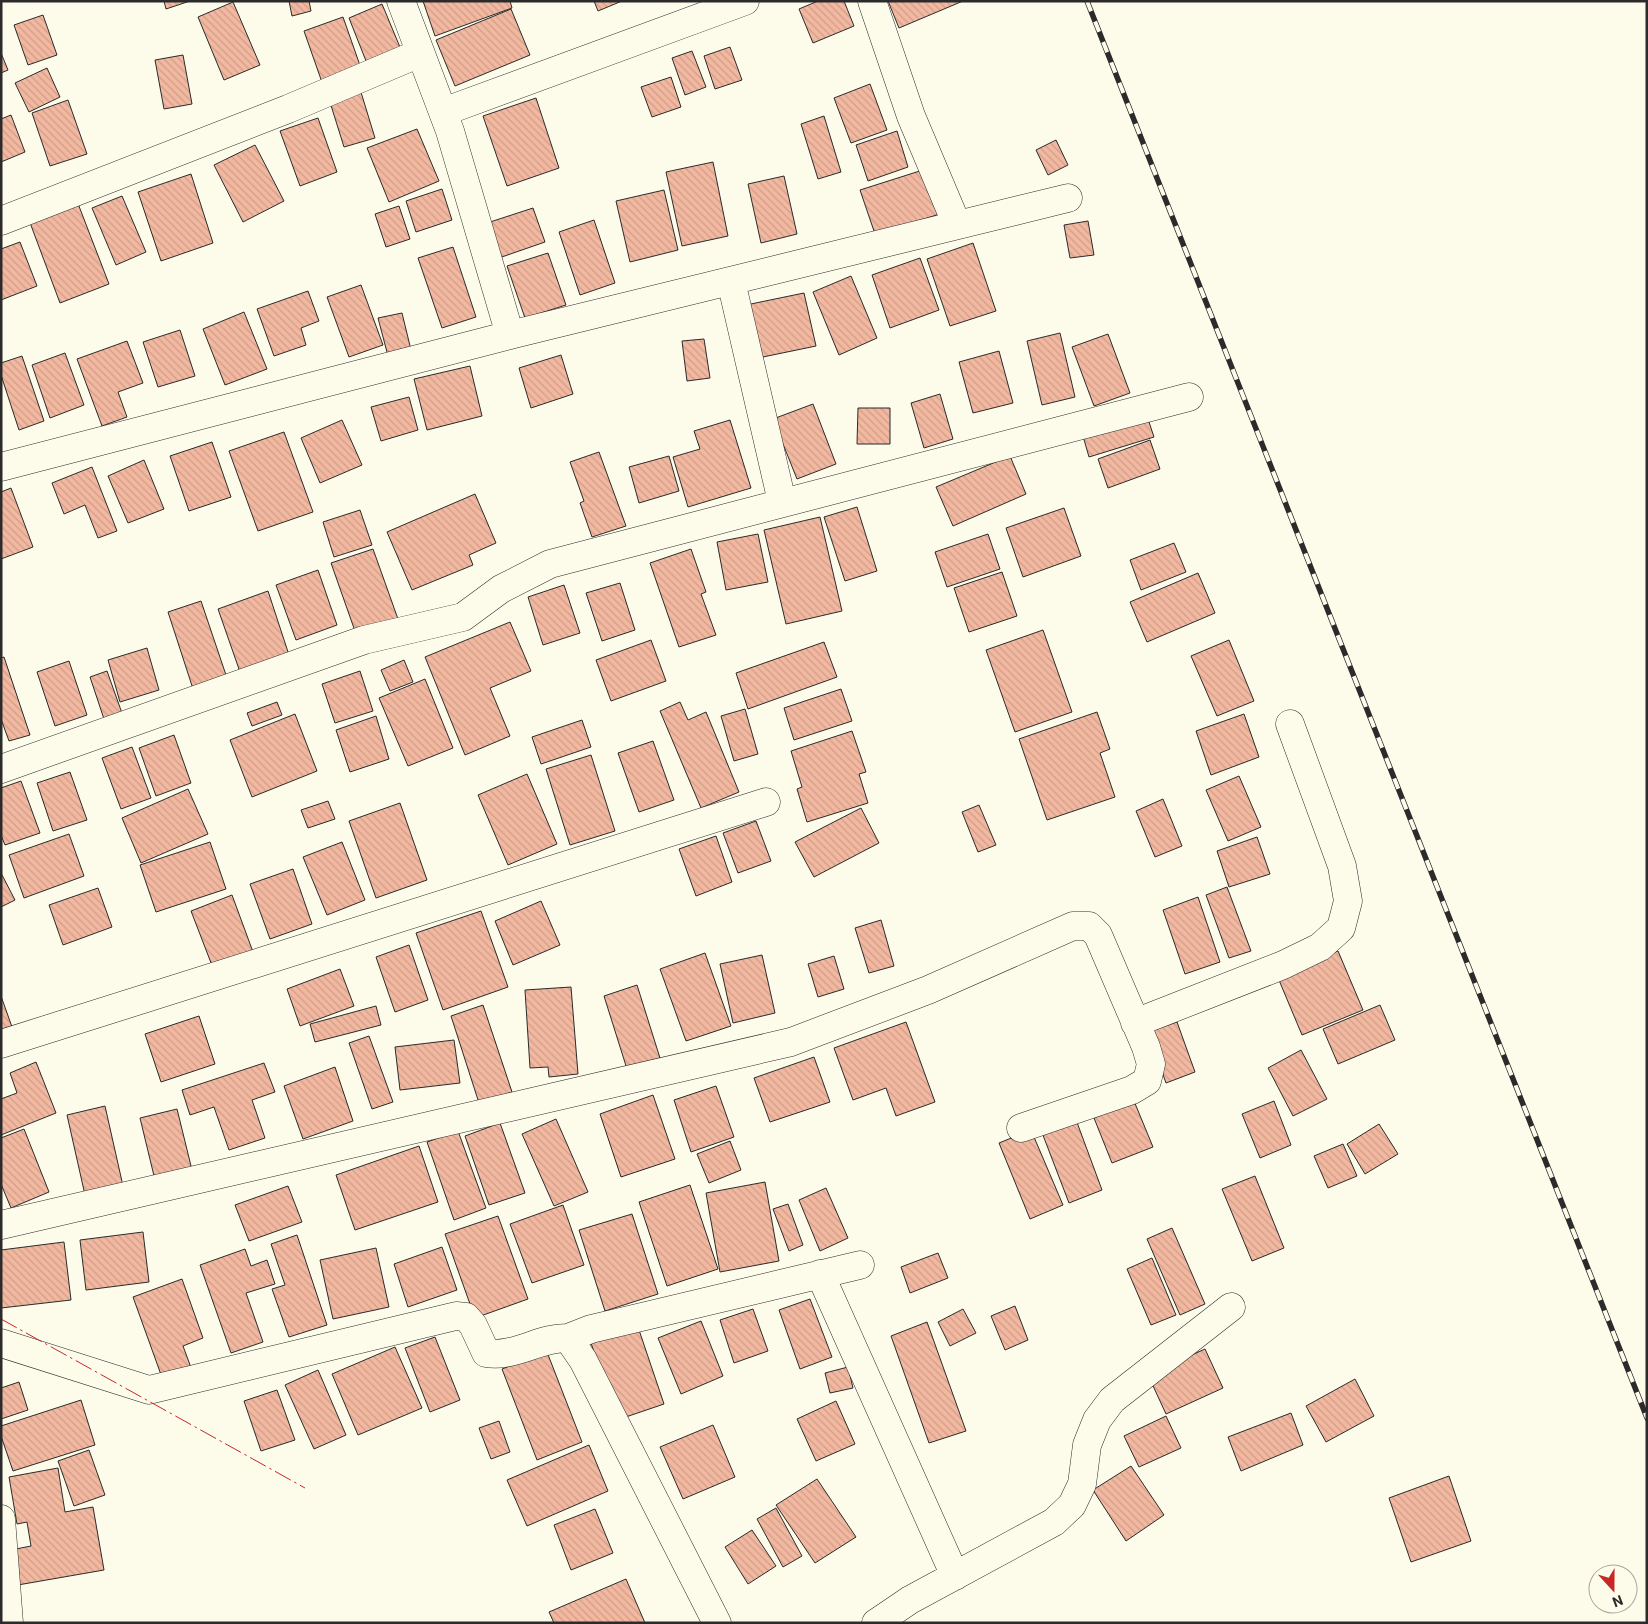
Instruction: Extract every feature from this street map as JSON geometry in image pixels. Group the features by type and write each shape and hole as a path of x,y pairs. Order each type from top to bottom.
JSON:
{"street":[{"path":"401,1 443,112 510,335"},
{"path":"443,112 745,1"},
{"path":"872,1 911,116 957,225"},
{"path":"1,221 288,109 420,53"},
{"path":"1,467 510,335 1068,198"},
{"path":"731,281 782,502"},
{"path":"1,769 364,640 463,617 501,589 550,564 1189,397"},
{"path":"1135,1023 1282,965 1320,947 1341,928 1348,902 1342,866 1290,724"},
{"path":"1,1044 766,802"},
{"path":"1,1225 791,1042 928,990 1073,926 1089,926 1098,935 1151,1064 1147,1081 1132,1090 1021,1128"},
{"path":"1,1343 149,1390 456,1316 466,1317 473,1325 486,1353 498,1355 553,1338 568,1338 590,1329 860,1265"},
{"path":"820,1274 955,1576"},
{"path":"876,1623 910,1600 1054,1522 1072,1505 1082,1484 1087,1445 1097,1420 1112,1400 1231,1307"},
{"path":"568,1338 582,1360 717,1623"},
{"path":"1,1519 4,1595 9,1623"}],"building":[{"path":"164,1 190,1 166,9"},
{"path":"289,1 309,1 311,11 292,16"},
{"path":"423,1 510,1 512,8 435,36"},
{"path":"594,1 622,1 598,11"},
{"path":"818,1 844,1 854,26 813,43 799,9"},
{"path":"888,1 963,1 899,28"},
{"path":"233,2 260,65 224,80 198,17"},
{"path":"382,4 402,52 368,66 349,18"},
{"path":"511,9 530,55 455,86 436,40"},
{"path":"43,15 57,55 28,65 14,25"},
{"path":"343,17 363,74 324,88 304,31"},
{"path":"730,47 742,80 715,89 704,56"},
{"path":"692,51 706,87 685,95 672,58"},
{"path":"1,53 8,70 1,73"},
{"path":"183,55 192,104 164,109 155,60"},
{"path":"47,68 60,97 29,112 15,83"},
{"path":"671,77 681,107 652,117 641,87"},
{"path":"870,84 887,130 851,143 834,98"},
{"path":"360,89 375,138 344,147 329,99"},
{"path":"536,98 559,168 507,186 483,116"},
{"path":"68,100 87,154 50,166 32,113"},
{"path":"11,115 25,152 1,162 1,119"},
{"path":"824,116 841,172 818,179 801,124"},
{"path":"318,118 337,172 300,186 280,131"},
{"path":"417,129 439,181 389,202 367,148"},
{"path":"897,131 908,167 868,181 856,145"},
{"path":"1056,140 1068,165 1048,175 1036,150"},
{"path":"255,145 284,201 243,222 214,165"},
{"path":"713,162 728,236 682,246 666,172"},
{"path":"926,169 940,214 875,234 860,190"},
{"path":"191,174 213,243 161,261 138,192"},
{"path":"784,176 797,234 761,243 748,184"},
{"path":"442,189 452,220 416,232 406,201"},
{"path":"664,190 678,250 630,262 616,201"},
{"path":"122,196 146,252 116,265 92,208"},
{"path":"77,201 109,284 60,303 29,220"},
{"path":"399,206 410,239 386,247 375,214"},
{"path":"533,208 545,242 496,259 484,224"},
{"path":"594,220 615,283 580,295 559,232"},
{"path":"1088,221 1094,255 1070,258 1064,225"},
{"path":"20,242 37,286 1,300 1,249"},
{"path":"973,243 996,311 950,326 927,259"},
{"path":"453,247 476,317 442,328 418,258"},
{"path":"548,253 566,305 525,318 507,266"},
{"path":"920,258 939,310 890,328 872,275"},
{"path":"851,276 877,338 839,355 813,292"},
{"path":"361,285 383,345 349,357 327,297"},
{"path":"308,291 319,321 301,328 306,345 274,356 257,309"},
{"path":"804,293 816,346 758,358 746,305"},
{"path":"244,312 267,369 225,385 203,329"},
{"path":"402,313 411,350 388,356 378,318"},
{"path":"180,330 195,376 158,387 143,342"},
{"path":"1060,333 1075,397 1042,405 1027,341"},
{"path":"1108,334 1130,393 1094,406 1072,347"},
{"path":"704,339 710,378 687,381 682,341"},
{"path":"127,341 143,383 118,392 127,417 102,426 77,359"},
{"path":"999,351 1013,403 973,413 959,362"},
{"path":"65,353 84,405 50,418 32,365"},
{"path":"561,355 573,394 531,408 519,368"},
{"path":"22,356 44,421 19,430 1,375 1,363"},
{"path":"470,366 482,416 427,430 414,379"},
{"path":"940,394 953,439 924,448 911,403"},
{"path":"409,397 418,430 381,441 371,407"},
{"path":"813,404 836,464 797,479 773,419"},
{"path":"858,408 890,408 890,444 857,444"},
{"path":"1145,410 1154,437 1089,457 1081,429"},
{"path":"342,420 362,465 320,483 301,438"},
{"path":"730,420 751,488 688,507 673,457 700,449 694,431"},
{"path":"284,432 313,512 258,531 229,451"},
{"path":"1150,440 1160,469 1108,488 1098,459"},
{"path":"212,442 231,497 189,511 170,456"},
{"path":"599,452 626,526 592,537 580,503 584,501 570,462"},
{"path":"669,456 679,491 639,503 629,467"},
{"path":"1010,456 1026,494 953,526 936,487"},
{"path":"144,460 164,509 128,523 108,476"},
{"path":"92,467 117,531 98,538 85,505 64,514 52,483"},
{"path":"11,488 33,547 1,559 1,492"},
{"path":"475,494 496,543 469,555 473,565 412,590 387,532"},
{"path":"857,507 877,571 845,581 824,517"},
{"path":"1064,508 1081,556 1023,577 1006,528"},
{"path":"360,510 372,545 334,557 323,522"},
{"path":"820,517 842,611 786,624 764,530"},
{"path":"758,534 768,582 726,590 717,542"},
{"path":"988,534 1000,569 947,587 935,552"},
{"path":"1174,543 1186,572 1141,590 1130,560"},
{"path":"373,549 398,619 356,634 331,563"},
{"path":"691,549 706,592 701,594 716,635 679,647 650,563"},
{"path":"318,570 337,625 296,640 276,585"},
{"path":"1002,572 1017,616 969,632 954,588"},
{"path":"1198,573 1215,613 1147,642 1130,602"},
{"path":"620,583 635,630 602,641 586,593"},
{"path":"564,585 580,633 543,645 528,597"},
{"path":"268,591 289,655 240,672 218,609"},
{"path":"201,601 229,684 195,695 168,612"},
{"path":"510,622 531,671 490,688 510,736 465,755 425,657"},
{"path":"1043,630 1072,712 1015,732 986,650"},
{"path":"651,640 666,681 611,701 596,660"},
{"path":"1229,640 1254,701 1217,716 1191,656"},
{"path":"824,642 837,677 748,709 736,673"},
{"path":"147,648 159,690 120,702 108,660"},
{"path":"4,657 30,735 9,741 1,719 1,658"},
{"path":"404,660 413,682 390,691 381,670"},
{"path":"69,661 87,715 55,726 37,672"},
{"path":"107,671 123,716 105,722 90,677"},
{"path":"360,671 373,711 335,723 322,684"},
{"path":"425,679 453,748 408,766 379,698"},
{"path":"841,689 852,721 794,740 784,708"},
{"path":"277,702 282,715 252,726 247,713"},
{"path":"680,702 688,720 706,712 739,792 701,808 660,711"},
{"path":"745,709 758,754 734,761 721,716"},
{"path":"1097,712 1110,749 1100,753 1115,797 1047,820 1019,739"},
{"path":"295,714 317,771 252,797 230,740"},
{"path":"1244,714 1259,757 1211,775 1196,731"},
{"path":"376,716 389,759 350,772 336,730"},
{"path":"582,720 591,747 541,764 532,737"},
{"path":"852,731 866,772 859,774 868,803 807,822 797,789 802,787 791,751"},
{"path":"174,735 191,783 156,796 139,748"},
{"path":"653,741 674,800 639,812 618,753"},
{"path":"132,747 151,798 121,809 102,758"},
{"path":"591,755 615,831 570,845 546,769"},
{"path":"70,772 87,820 53,831 37,783"},
{"path":"527,774 557,844 508,865 478,795"},
{"path":"1239,776 1261,827 1228,841 1206,790"},
{"path":"21,781 40,833 5,845 1,835 1,788"},
{"path":"188,789 208,834 141,863 122,818"},
{"path":"1163,799 1182,846 1155,857 1136,811"},
{"path":"328,801 335,819 308,828 301,810"},
{"path":"400,803 427,880 376,898 349,821"},
{"path":"979,805 996,845 978,852 962,812"},
{"path":"861,808 879,843 814,877 795,842"},
{"path":"756,821 771,861 738,873 723,833"},
{"path":"69,834 84,876 24,898 9,855"},
{"path":"716,836 732,882 696,896 679,849"},
{"path":"1257,837 1270,874 1229,887 1217,851"},
{"path":"210,842 226,889 156,912 140,865"},
{"path":"342,842 365,900 327,915 303,857"},
{"path":"293,869 312,924 270,939 250,884"},
{"path":"1,873 15,900 1,907"},
{"path":"1227,887 1251,951 1229,958 1206,895"},
{"path":"98,888 112,927 63,945 49,905"},
{"path":"232,895 253,952 213,968 191,911"},
{"path":"1198,897 1220,962 1185,974 1163,910"},
{"path":"541,901 560,945 513,965 495,921"},
{"path":"481,911 508,987 443,1010 416,933"},
{"path":"881,920 894,966 869,973 855,928"},
{"path":"409,945 428,1000 395,1012 376,957"},
{"path":"1338,951 1363,1010 1302,1035 1276,973"},
{"path":"705,953 731,1026 686,1041 660,969"},
{"path":"762,955 775,1013 733,1023 720,964"},
{"path":"834,956 844,989 818,997 808,964"},
{"path":"340,969 354,1006 300,1026 287,989"},
{"path":"637,985 660,1058 627,1069 604,996"},
{"path":"571,987 578,1074 549,1077 548,1067 530,1068 525,990"},
{"path":"1,996 12,1027 1,1031"},
{"path":"483,1005 512,1092 479,1103 451,1016"},
{"path":"1380,1005 1395,1040 1338,1064 1323,1029"},
{"path":"376,1006 381,1025 315,1042 310,1024"},
{"path":"199,1016 215,1064 161,1082 145,1034"},
{"path":"906,1022 935,1102 896,1116 886,1088 853,1100 834,1048"},
{"path":"1177,1022 1195,1072 1166,1083 1148,1032"},
{"path":"369,1036 393,1102 372,1109 349,1043"},
{"path":"454,1040 460,1083 400,1090 395,1047"},
{"path":"1301,1050 1327,1099 1293,1116 1268,1068"},
{"path":"814,1057 830,1102 770,1122 754,1078"},
{"path":"36,1062 56,1113 1,1135 1,1099 17,1093 10,1073"},
{"path":"264,1063 275,1092 252,1100 265,1138 229,1150 214,1107 190,1115 182,1090"},
{"path":"335,1067 353,1121 303,1139 284,1086"},
{"path":"716,1086 734,1137 691,1152 674,1100"},
{"path":"653,1095 675,1159 621,1177 600,1114"},
{"path":"1134,1101 1153,1147 1112,1163 1094,1118"},
{"path":"1274,1101 1291,1145 1260,1158 1242,1114"},
{"path":"105,1106 123,1186 85,1195 67,1115"},
{"path":"177,1109 192,1170 155,1180 140,1118"},
{"path":"1075,1117 1102,1190 1069,1203 1041,1130"},
{"path":"556,1119 588,1192 554,1206 522,1134"},
{"path":"500,1123 525,1193 489,1205 465,1136"},
{"path":"1379,1124 1398,1154 1365,1174 1347,1144"},
{"path":"24,1129 49,1192 11,1208 1,1184 1,1138"},
{"path":"1031,1130 1063,1205 1030,1219 999,1143"},
{"path":"458,1131 486,1208 454,1220 427,1142"},
{"path":"730,1141 741,1170 709,1183 697,1154"},
{"path":"1343,1144 1357,1176 1328,1188 1314,1156"},
{"path":"419,1146 438,1202 355,1230 336,1175"},
{"path":"1255,1176 1284,1248 1252,1261 1222,1189"},
{"path":"765,1182 779,1261 720,1272 706,1193"},
{"path":"690,1185 718,1269 667,1286 639,1202"},
{"path":"288,1186 302,1222 249,1241 235,1205"},
{"path":"826,1188 848,1238 820,1251 799,1200"},
{"path":"788,1204 803,1245 789,1251 773,1209"},
{"path":"563,1205 584,1265 532,1283 510,1224"},
{"path":"632,1214 658,1294 605,1311 579,1230"},
{"path":"498,1216 528,1299 475,1318 445,1234"},
{"path":"1172,1228 1205,1304 1180,1315 1147,1239"},
{"path":"143,1232 149,1282 86,1290 80,1240"},
{"path":"297,1235 327,1325 289,1337 272,1289 285,1285 271,1244"},
{"path":"64,1242 71,1300 1,1308 1,1250"},
{"path":"442,1247 457,1290 408,1307 394,1264"},
{"path":"376,1248 389,1307 333,1319 320,1260"},
{"path":"245,1249 251,1266 267,1260 275,1284 246,1293 263,1342 231,1353 200,1265"},
{"path":"938,1253 948,1278 910,1293 901,1267"},
{"path":"1152,1258 1176,1315 1151,1325 1127,1269"},
{"path":"182,1279 203,1338 183,1346 193,1373 164,1383 133,1297"},
{"path":"810,1299 832,1357 800,1369 779,1310"},
{"path":"1015,1306 1028,1340 1005,1350 991,1316"},
{"path":"753,1309 768,1351 734,1363 720,1320"},
{"path":"963,1309 976,1333 950,1346 938,1322"},
{"path":"701,1321 723,1376 681,1394 658,1338"},
{"path":"927,1322 966,1431 929,1443 891,1336"},
{"path":"638,1327 664,1404 617,1420 591,1343"},
{"path":"435,1337 460,1400 430,1412 405,1348"},
{"path":"395,1347 422,1408 358,1435 332,1374"},
{"path":"1205,1349 1223,1388 1166,1414 1148,1375"},
{"path":"547,1352 582,1442 537,1460 502,1369"},
{"path":"848,1367 853,1388 830,1393 825,1373"},
{"path":"318,1370 346,1435 314,1449 285,1385"},
{"path":"1355,1379 1374,1416 1326,1442 1306,1406"},
{"path":"19,1382 28,1410 1,1419 1,1388"},
{"path":"277,1390 295,1440 261,1451 244,1401"},
{"path":"81,1400 95,1445 13,1471 1,1436 1,1426"},
{"path":"836,1401 855,1444 816,1461 797,1419"},
{"path":"1291,1413 1303,1445 1241,1471 1228,1437"},
{"path":"1166,1416 1181,1448 1139,1467 1124,1436"},
{"path":"499,1421 510,1452 491,1459 479,1428"},
{"path":"713,1425 735,1477 683,1499 660,1447"},
{"path":"589,1445 608,1491 527,1526 507,1480"},
{"path":"89,1450 105,1495 74,1506 58,1461"},
{"path":"1131,1466 1164,1515 1126,1541 1093,1490"},
{"path":"58,1468 65,1512 93,1507 104,1570 12,1586 6,1551 31,1546 27,1522 17,1524 9,1477"},
{"path":"1449,1476 1471,1541 1411,1562 1389,1498"},
{"path":"817,1479 856,1537 815,1563 776,1505"},
{"path":"776,1508 802,1556 783,1567 757,1519"},
{"path":"595,1509 613,1553 571,1570 554,1525"},
{"path":"752,1530 776,1566 748,1584 725,1547"},
{"path":"626,1579 645,1623 554,1623 549,1612"}],"railway":[{"path":"1087,1 1647,1418"}],"power":[{"path":"1,1319 305,1488"}]}
